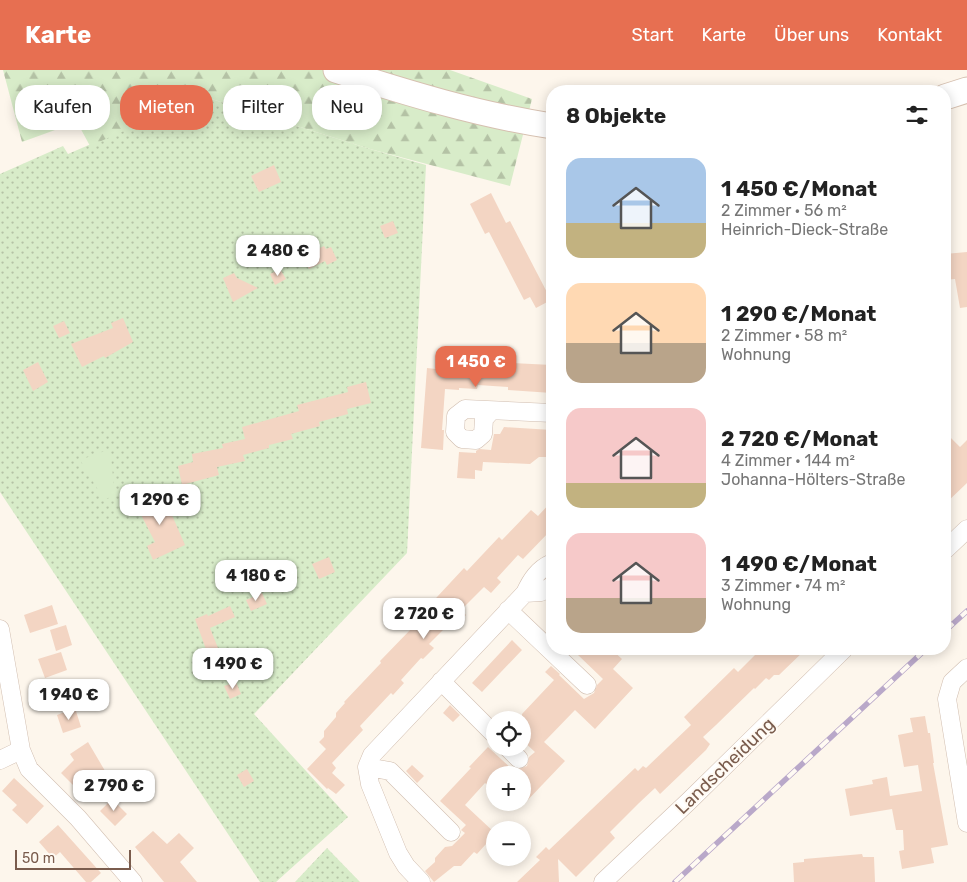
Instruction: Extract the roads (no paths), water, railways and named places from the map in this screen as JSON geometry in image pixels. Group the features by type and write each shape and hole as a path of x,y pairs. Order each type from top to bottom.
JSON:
{"main road":[{"path":"336,70 388,87 460,106 546,125"},
{"path":"951,95 967,90"}],"street":[{"path":"491,411 546,413"},
{"path":"951,544 967,529"},
{"path":"421,882 406,866 398,853 370,784 367,767 372,755 524,593 532,579 546,566"},
{"path":"524,593 541,592 546,589"},
{"path":"508,610 546,646"},
{"path":"0,630 21,750 29,769 78,818 133,882"},
{"path":"555,655 587,685"},
{"name":"Landscheidung","path":"603,882 689,801 838,655"},
{"path":"967,668 952,682 947,699 967,823"},
{"path":"441,681 486,726"},
{"path":"0,760 21,750"},
{"path":"367,767 390,772 451,832"}],"railway":[{"path":"951,626 967,611"},
{"path":"675,882 920,655"}]}
